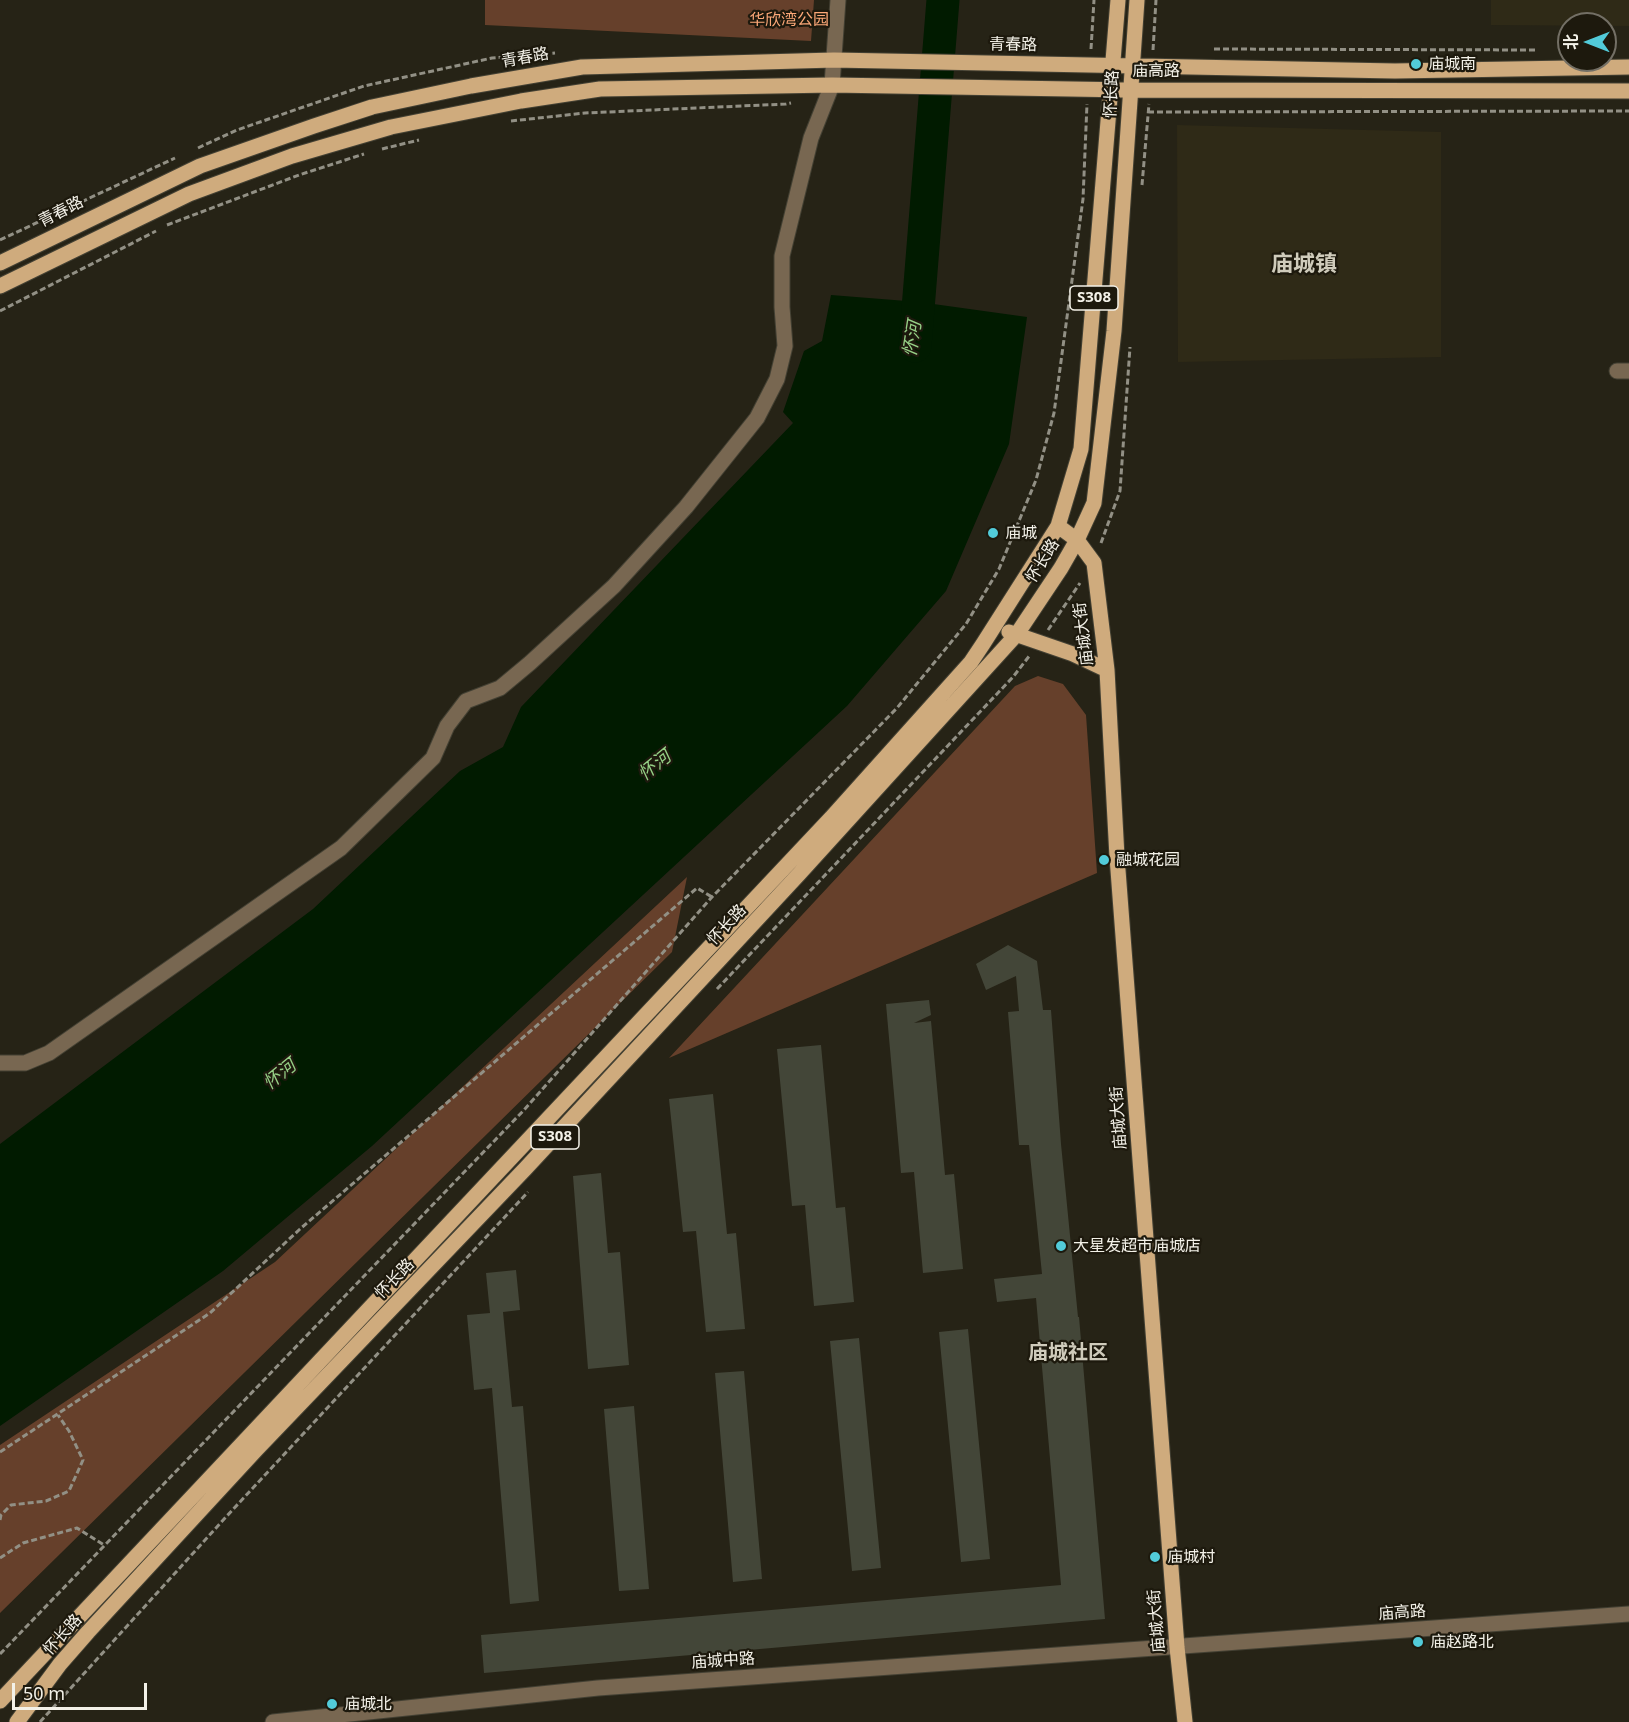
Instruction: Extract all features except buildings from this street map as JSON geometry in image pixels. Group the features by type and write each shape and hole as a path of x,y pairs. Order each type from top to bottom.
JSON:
{"main road":[{"name":"怀长路","path":"0,1701 831,818 971,662 1058,526 1081,449 1118,0"},
{"name":"怀长路","path":"17,1722 60,1664 128,1589 256,1450 573,1117 800,873 1017,634 1077,540 1094,503 1114,331 1137,0"},
{"name":"青春路","path":"0,263 200,166 372,107 471,86 582,67 834,60 1090,65"},
{"name":"庙高路","path":"1090,65 1395,71 1629,67"},
{"path":"0,286 189,194 292,156 391,127 521,101 600,89 832,85 1088,89"},
{"name":"庙高路","path":"1088,89 1629,91"},
{"name":"庙城大街","path":"1058,526 1077,540 1094,563 1107,670 1118,868 1177,1647 1185,1722"},
{"path":"993,628 1073,654 1107,670"}],"street":[{"path":"0,1063 25,1063 49,1053 341,849 433,758 447,726 466,701 500,688 614,586 686,507 757,418 777,379 785,346 782,256 811,138 832,85 838,0"},
{"name":"庙高路","path":"1177,1647 1629,1614"},
{"name":"庙城中路","path":"273,1722 598,1688 1177,1647"}],"path":[{"name":"怀长路","path":"1090,65 1094,0"},
{"name":"庙高路","path":"1133,49 1162,49"},
{"path":"1204,49 1546,50"},
{"name":"怀长路","path":"0,1654 524,1110 712,897 897,708 966,624 999,569 1036,480 1054,413 1083,199 1088,89"},
{"path":"507,122 585,113 786,105 795,101"},
{"path":"1130,111 1162,113 1629,111"},
{"path":"376,150 420,140"},
{"path":"166,225 299,175 365,154"},
{"path":"0,311 156,230"},
{"path":"0,1452 210,1312 300,1229 697,888 712,897"},
{"path":"0,1520 1,1515 10,1505 46,1501 69,1491 83,1460 69,1431 57,1414"},
{"path":"0,1558 23,1543 77,1528 104,1545"}],"shaded area":[{"path":"1491,0 1629,0 1629,26 1617,26 1617,12 1557,12 1557,25 1491,25"},
{"path":"1177,125 1441,132 1441,357 1178,362"}],"green space":[{"name":"华欣湾公园","path":"485,0 814,0 811,41 485,25"},
{"path":"1038,676 1063,684 1086,715 1097,873 669,1058 1015,686"},
{"path":"687,877 672,952 0,1613 0,1445 275,1262"}],"water":[{"path":"831,295 919,302 1027,317 1009,444 946,591 847,706 372,1146 223,1271 0,1426 0,1144 313,909 460,771 503,747 521,707 793,423 783,412 804,351 822,341"}],"waterway":[{"name":"怀河","path":"915,346 943,0"}],"place":[{"name":"庙城南","path":"1416,64"},
{"name":"庙城","path":"993,533"},
{"name":"融城花园","path":"1104,860"},
{"name":"大星发超市庙城店","path":"1061,1246"},
{"name":"庙城村","path":"1155,1557"},
{"name":"庙赵路北","path":"1418,1642"},
{"name":"庙城北","path":"332,1704"}],"district":[{"name":"庙城镇","path":"1304,265"},
{"name":"庙城社区","path":"1068,1353"}]}
